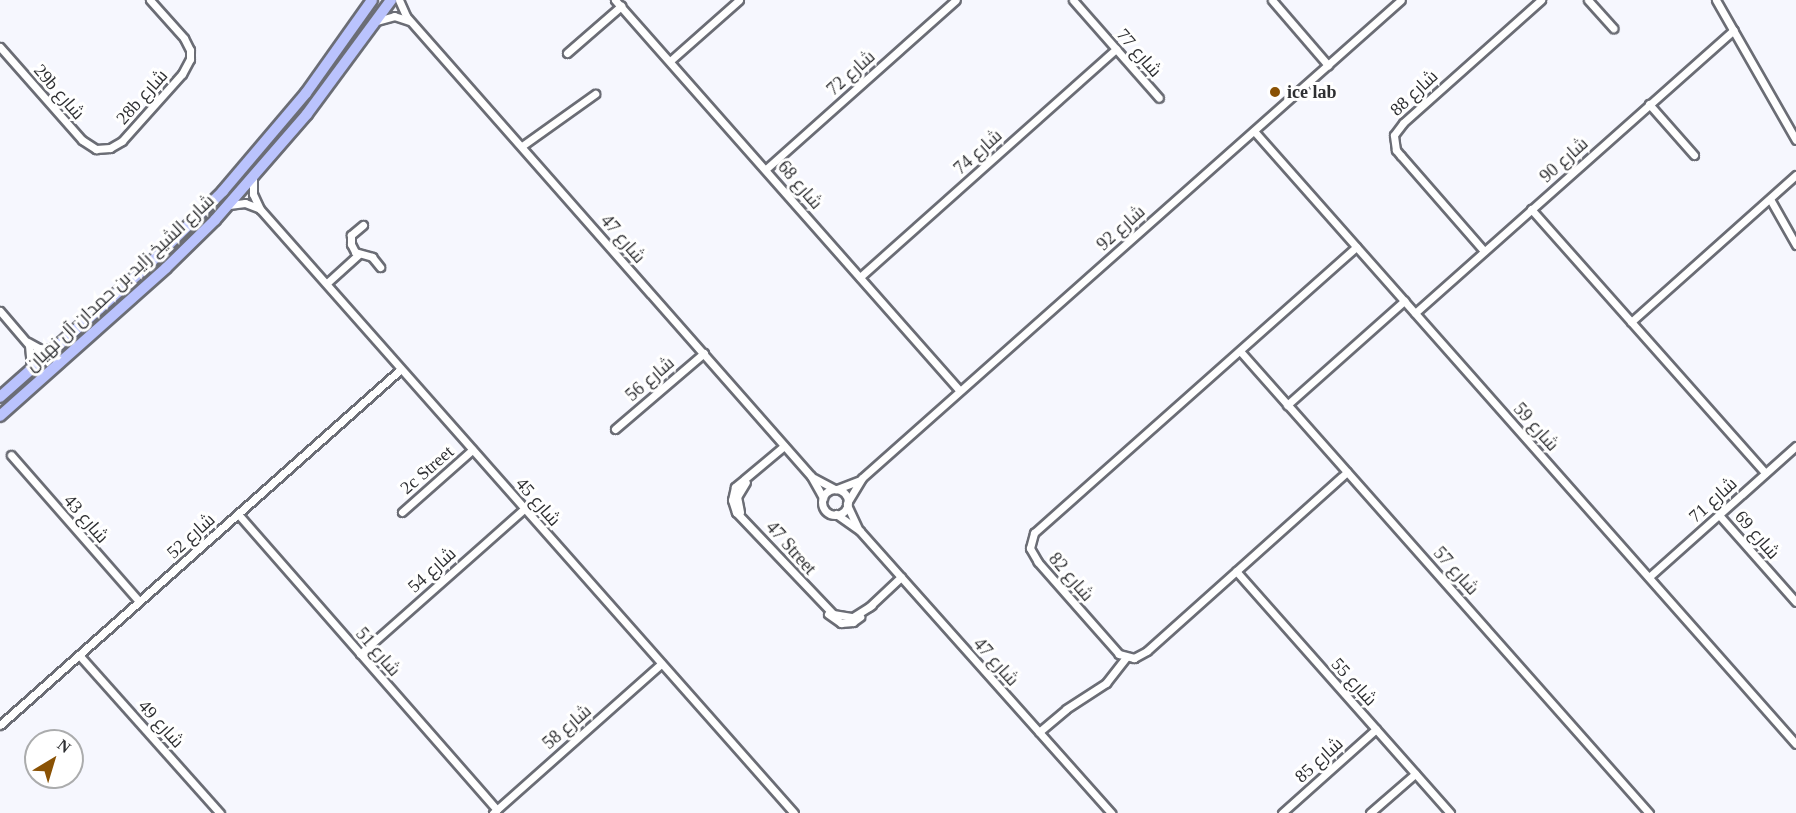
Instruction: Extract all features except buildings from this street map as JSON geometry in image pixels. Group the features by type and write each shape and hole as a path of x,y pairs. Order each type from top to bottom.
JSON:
{"main road":[{"name":"شارع الشيخ زايد بن حمدان آل نهيان","path":"0,397 178,237 223,191 306,93 372,0"},
{"name":"شارع الشيخ زايد بن حمدان آل نهيان","path":"0,416 199,237 314,106 391,0"},
{"path":"199,237 195,235 195,228 223,191"},
{"path":"148,284 180,248 181,241 178,237"}],"street":[{"name":"28b شارع","path":"101,150 122,141 183,74 188,63 190,50 184,38 150,0"},
{"name":"شارع 47","path":"399,0 412,22 704,353 810,476 823,498"},
{"path":"670,61 739,0"},
{"name":"شارع 72","path":"766,169 956,0"},
{"name":"شارع 77","path":"1072,0 1159,98"},
{"path":"1272,0 1328,65"},
{"name":"شارع 92","path":"847,504 862,478 1401,0"},
{"name":"شارع 88","path":"1484,251 1396,150 1394,135 1402,123 1541,0"},
{"path":"1588,0 1613,28"},
{"path":"1716,0 1796,140"},
{"path":"567,53 618,3"},
{"name":"شارع 68","path":"618,3 960,391"},
{"path":"376,21 394,16 412,22"},
{"name":"شارع 90","path":"1415,313 1734,30"},
{"name":"29b شارع","path":"0,47 82,140 101,150"},
{"name":"شارع 74","path":"860,277 1116,49"},
{"path":"522,146 594,94"},
{"path":"1649,104 1694,155"},
{"name":"شارع 59","path":"1254,130 1796,744"},
{"path":"1631,322 1796,175"},
{"name":"شارع 45","path":"253,177 253,194 260,209 794,813"},
{"path":"1770,199 1796,245"},
{"path":"229,205 245,203 260,209"},
{"path":"1531,209 1765,473"},
{"path":"363,225 354,231 350,239 352,248 359,254 372,258 380,267"},
{"name":"شارع 82","path":"1126,657 1119,654 1033,556 1031,540 1034,533 1356,247"},
{"path":"327,283 359,254"},
{"path":"1287,405 1404,301"},
{"path":"0,310 26,341 32,355 31,370"},
{"path":"26,341 39,348 54,349"},
{"name":"شارع 57","path":"1240,351 1649,813"},
{"name":"شارع 56","path":"615,429 704,353"},
{"name":"شارع 52","path":"0,725 401,369"},
{"name":"47 Street","path":"784,446 754,472 740,489 737,497 739,510 748,524 811,593 830,611 841,617 856,616 872,605 901,577"},
{"name":"شارع 71","path":"1649,577 1796,446"},
{"name":"2c Street","path":"402,512 472,450"},
{"name":"شارع 43","path":"11,455 139,602"},
{"path":"1039,732 1066,709 1106,683 1126,657 1141,655 1347,472"},
{"name":"شارع 47","path":"810,476 836,489"},
{"name":"شارع 92","path":"836,489 862,478"},
{"path":"836,489 845,494 847,504 843,511 836,514 825,510 823,498 827,491 836,489"},
{"name":"شارع 47","path":"847,504 860,531"},
{"name":"شارع 54","path":"360,654 524,509"},
{"name":"شارع 51","path":"238,514 495,811"},
{"name":"شارع 47","path":"836,514 860,531 1111,813"},
{"name":"شارع 69","path":"1719,515 1796,602"},
{"name":"شارع 55","path":"1236,571 1450,813"},
{"name":"شارع 49","path":"79,655 220,813"},
{"name":"شارع 58","path":"495,811 661,664"},
{"name":"شارع 85","path":"1282,813 1376,729"},
{"path":"1370,813 1415,774"}],"place":[{"name":"ice lab","path":"1275,92"}]}
